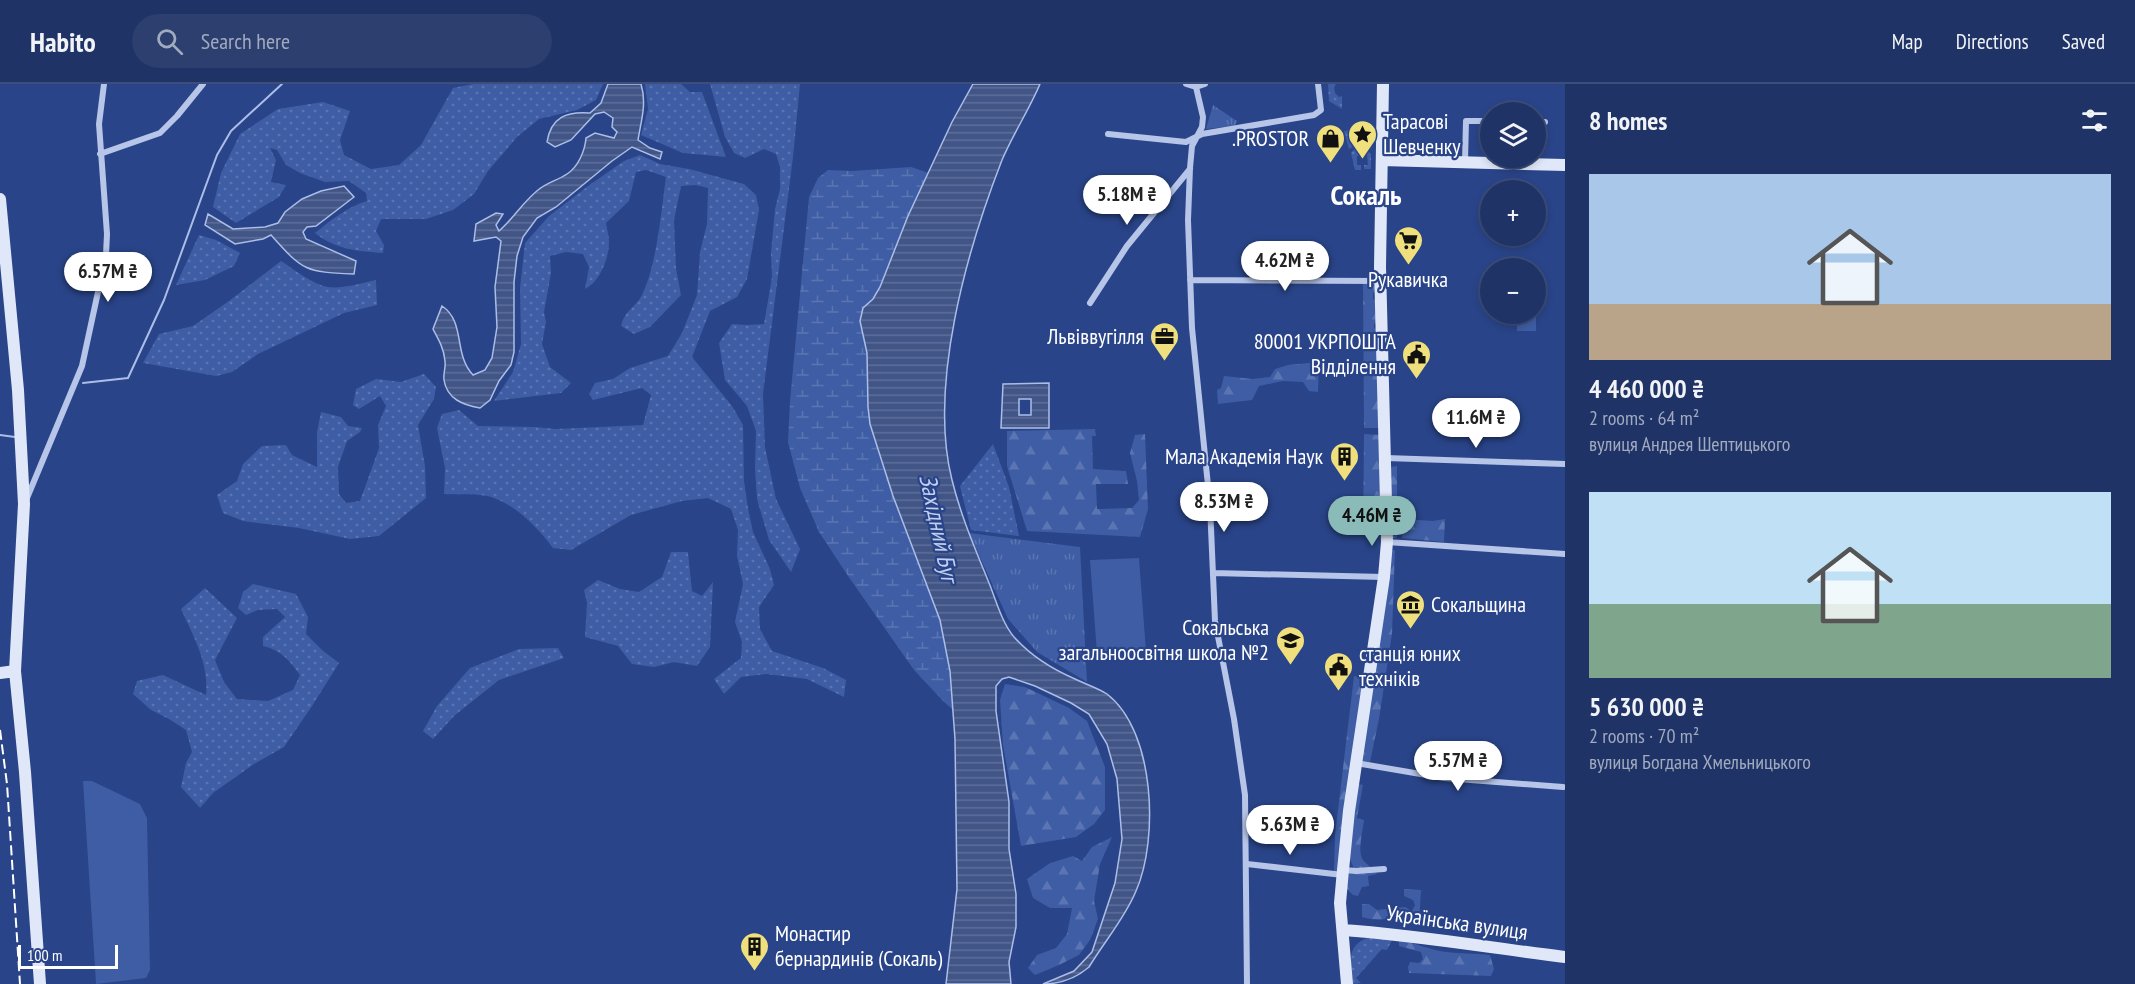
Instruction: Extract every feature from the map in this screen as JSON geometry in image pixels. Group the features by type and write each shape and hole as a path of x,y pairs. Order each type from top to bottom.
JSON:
{"street":[{"path":"24,504 82,366 106,255 107,234 99,124 104,84"},
{"path":"100,154 160,133 177,117 203,84"},
{"path":"1186,84 1196,87 1205,84"},
{"path":"1108,134 1186,142 1196,136 1314,115 1321,110 1318,88 1312,84"},
{"path":"1347,984 1340,903 1356,763 1384,577 1387,542 1380,281 1383,84"},
{"path":"1196,87 1203,117 1202,127 1192,146 1190,168 1188,220 1192,328 1210,505 1215,621 1234,719 1245,795 1246,984"},
{"path":"1465,161 1466,121 1480,122"},
{"path":"1382,160 1565,165"},
{"path":"1090,303 1127,246 1190,168"},
{"path":"0,199 18,390 24,504 15,671 27,795 40,984"},
{"path":"1190,280 1380,281"},
{"path":"1386,459 1565,464"},
{"path":"1387,542 1565,554"},
{"path":"1213,573 1384,577"},
{"path":"0,673 15,671"},
{"path":"1356,763 1444,778 1563,787"},
{"path":"1247,864 1343,872 1384,869"},
{"name":"Українська вулиця","path":"1343,930 1398,934 1565,957"}],"green space":[{"path":"473,84 603,84 596,100 577,110 539,119 517,137 488,171 474,194 453,210 426,219 381,219 376,231 384,245 383,253 339,246 315,233 346,210 367,201 366,193 349,181 325,182 300,173 286,165 277,150 270,148 276,160 271,182 286,185 279,197 236,223 213,207 221,173 240,134 278,109 323,102 350,111 340,140 344,155 371,169 399,165 421,145 453,88"},
{"path":"645,84 681,84 690,92 702,92 726,157 683,153 641,135 648,109"},
{"path":"710,84 800,84 763,394 765,447 776,499 800,549 791,572 769,540 757,499 756,431 747,406 725,380 719,343 732,324 764,324 772,277 771,253 775,209 780,189 780,167 776,154 764,149 745,158 734,153 725,137"},
{"path":"1328,84 1336,84 1335,93 1339,97 1342,96 1342,109 1329,101"},
{"path":"1213,105 1237,121 1235,126 1206,129"},
{"path":"1364,128 1372,128 1372,149 1368,145 1361,144 1360,134"},
{"path":"1351,130 1357,135 1358,144 1349,149 1344,131"},
{"path":"1363,146 1371,154 1371,169 1364,169 1364,165 1368,165 1367,155 1357,156 1357,165 1361,165 1361,170 1355,170 1351,153 1356,147"},
{"path":"640,155 660,164 689,169 744,184 756,195 759,210 747,279 737,297 710,311 692,357 732,406 743,425 744,481 748,508 753,532 770,569 774,585 759,607 760,629 772,651 823,668 846,680 844,697 807,679 766,674 741,677 724,694 714,679 741,658 742,642 735,622 743,584 737,556 738,530 731,509 708,498 682,501 631,515 571,550 553,548 526,518 500,500 480,495 444,494 445,468 437,428 442,414 459,410 478,426 556,429 643,425 651,395 642,388 593,400 589,394 595,383 613,379 630,368 668,356 682,333 697,295 700,252 707,224 708,188 696,185 681,186 674,220 676,268 681,295 650,327 634,334 621,326 625,316 642,295 647,282 658,238 666,177 646,170 636,172 629,201 606,223 609,248 603,269 590,286 585,289 589,267 583,254 566,252 550,256 551,273 544,312 546,322 542,344 550,367 571,383 561,393 494,401 513,372 521,344 520,288 525,243 549,216 588,186 624,161"},
{"path":"911,167 932,174 949,625 959,715 914,670 819,532 800,488 788,442 809,197 818,178 828,170 852,171"},
{"path":"199,235 216,240 240,253 234,266 205,280 176,285"},
{"path":"281,261 310,280 328,287 376,280 377,305 344,313 258,354 232,372 216,376 143,363 159,334 193,326"},
{"path":"1363,283 1376,284 1373,299 1376,301 1377,322 1374,328 1378,329 1381,428 1364,428"},
{"path":"1517,324 1536,324 1536,331 1517,331"},
{"path":"1319,362 1318,392 1309,391 1303,382 1283,381 1259,386 1252,400 1218,404 1217,390 1221,388 1224,376 1252,379 1270,377 1275,369 1288,365"},
{"path":"424,374 436,387 434,399 418,425 425,466 426,498 379,536 350,539 299,528 243,521 223,513 217,495 237,481 243,464 262,446 286,445 292,455 317,467 317,432 321,412 341,417 348,426 362,428 347,441 338,467 339,494 346,503 360,501 379,448 378,425 386,406 380,396 359,409 353,405 356,389 376,379 401,382"},
{"path":"1095,429 1096,436 1092,436 1093,469 1126,471 1128,484 1096,484 1097,509 1132,508 1139,500 1130,453 1135,435 1145,434 1148,509 1140,537 1027,531 1007,466 1007,431"},
{"path":"1364,434 1381,435 1383,534 1363,534"},
{"path":"993,444 1009,487 1019,536 971,530 960,486"},
{"path":"1397,466 1397,538 1390,538 1390,467"},
{"path":"1402,519 1433,521 1445,519 1444,542 1402,538"},
{"path":"969,533 1080,547 1087,682 1037,652 1008,619"},
{"path":"1395,550 1392,634 1379,719 1370,762 1361,761 1389,551"},
{"path":"671,552 688,552 692,591 702,596 713,582 710,647 697,666 674,662 654,667 632,664 618,646 585,637 587,603 584,590 598,580 620,589 639,592 662,577"},
{"path":"1139,558 1146,651 1097,654 1090,560"},
{"path":"253,584 296,594 308,617 306,634 339,663 284,747 254,764 213,793 200,808 181,787 186,763 192,752 186,730 151,710 133,694 137,681 163,675 206,695 203,661 181,609 205,588 237,618 215,660 224,682 237,699 268,701 293,690 300,675 284,657 275,650 263,646 263,637 285,617 277,609 258,610 246,615 238,608 243,592"},
{"path":"558,648 564,658 499,680 454,716 433,739 423,731 437,706 470,668 519,649"},
{"path":"1354,676 1365,678 1338,871 1334,872 1335,835"},
{"path":"1005,684 1025,687 1069,708 1087,721 1105,767 1105,810 1094,824 1076,837 1021,846 1003,745 1000,700"},
{"path":"83,781 92,781 140,804 147,818 150,970 146,978 96,984"},
{"path":"1356,784 1363,785 1357,818 1364,820 1360,846 1361,856 1377,874 1368,876 1369,886 1362,887 1358,896 1353,895 1345,887 1346,874 1352,873 1353,866 1348,855"},
{"path":"1112,837 1100,864 1094,901 1098,919 1090,940 1079,955 1035,975 1028,968 1037,955 1056,948 1067,934 1072,908 1050,908 1033,898 1027,879 1050,863 1073,856 1082,861 1092,847"},
{"path":"1404,889 1421,890 1419,925 1404,919 1362,917 1362,904 1369,904 1377,910 1405,907 1412,911 1415,905 1413,900 1404,896"},
{"path":"1370,937 1392,940 1387,950 1382,949 1356,978 1361,983 1353,984 1351,955 1362,940"},
{"path":"1399,940 1452,953 1490,955 1494,969 1491,976 1409,973 1410,962 1419,963 1423,959 1421,952 1399,946"}],"water":[{"path":"608,84 641,84 643,105 638,140 662,152 660,159 632,147 556,207 537,218 523,237 517,256 514,282 514,352 511,365 499,381 490,400 480,408 462,403 448,392 446,387 444,352 433,329 442,306 454,321 467,367 473,375 485,370 492,358 497,327 495,287 501,241 496,237 474,241 476,224 496,213 503,214 496,225 499,231 538,190 567,174 578,163 586,138 595,133 614,138 617,132 612,127 613,118 604,112 595,114 571,140 555,147 547,142 556,121 574,113 590,113 601,103"},
{"name":"Західний Буг","path":"973,84 1040,84 1002,160 964,276 948,361 945,403 946,443 952,480 970,535 1010,632 1027,650 1067,675 1107,694 1123,711 1135,733 1148,787 1150,816 1148,843 1136,891 1089,967 1073,978 1050,984 1043,984 1074,971 1092,952 1115,883 1122,839 1117,779 1107,744 1089,714 1071,703 1009,677 1002,679 996,686 996,711 1009,802 1009,849 1016,894 1016,927 1009,962 1011,984 946,984 957,889 955,739 950,671 940,620 893,496 870,424 867,353 860,321 863,308 873,299 880,287 908,216 952,122"},
{"path":"344,186 354,197 316,226 307,227 303,232 306,239 356,261 354,274 325,272 306,267 298,263 271,235 263,239 235,244 205,225 208,214 233,229 265,227 278,223 285,212 302,199 321,191"},
{"path":"1049,383 1049,428 1001,428 1003,384","holes":["1019,399 1031,399 1031,415 1019,415"]}],"waterway":[{"path":"83,383 128,378 164,300 217,155 231,131 282,84"},
{"path":"0,435 15,437"}],"railway":[{"path":"0,730 7,784 20,984"}],"place":[{"name":"Тарасові Шевченку","path":"1362,160"},
{"name":".PROSTOR","path":"1330,164"},
{"name":"Рукавичка","path":"1408,266"},
{"name":"Львіввугілля","path":"1165,362"},
{"name":"80001 УКРПОШТА Відділення","path":"1417,380"},
{"name":"Мала Академія Наук","path":"1344,482"},
{"name":"Сокальщина","path":"1410,630"},
{"name":"Сокальська загальноосвітня школа №2","path":"1290,666"},
{"name":"станція юних техніків","path":"1338,692"},
{"name":"Монастир бернардинів (Сокаль)","path":"754,972"}],"district":[{"name":"Сокаль","path":"1366,194"}]}
